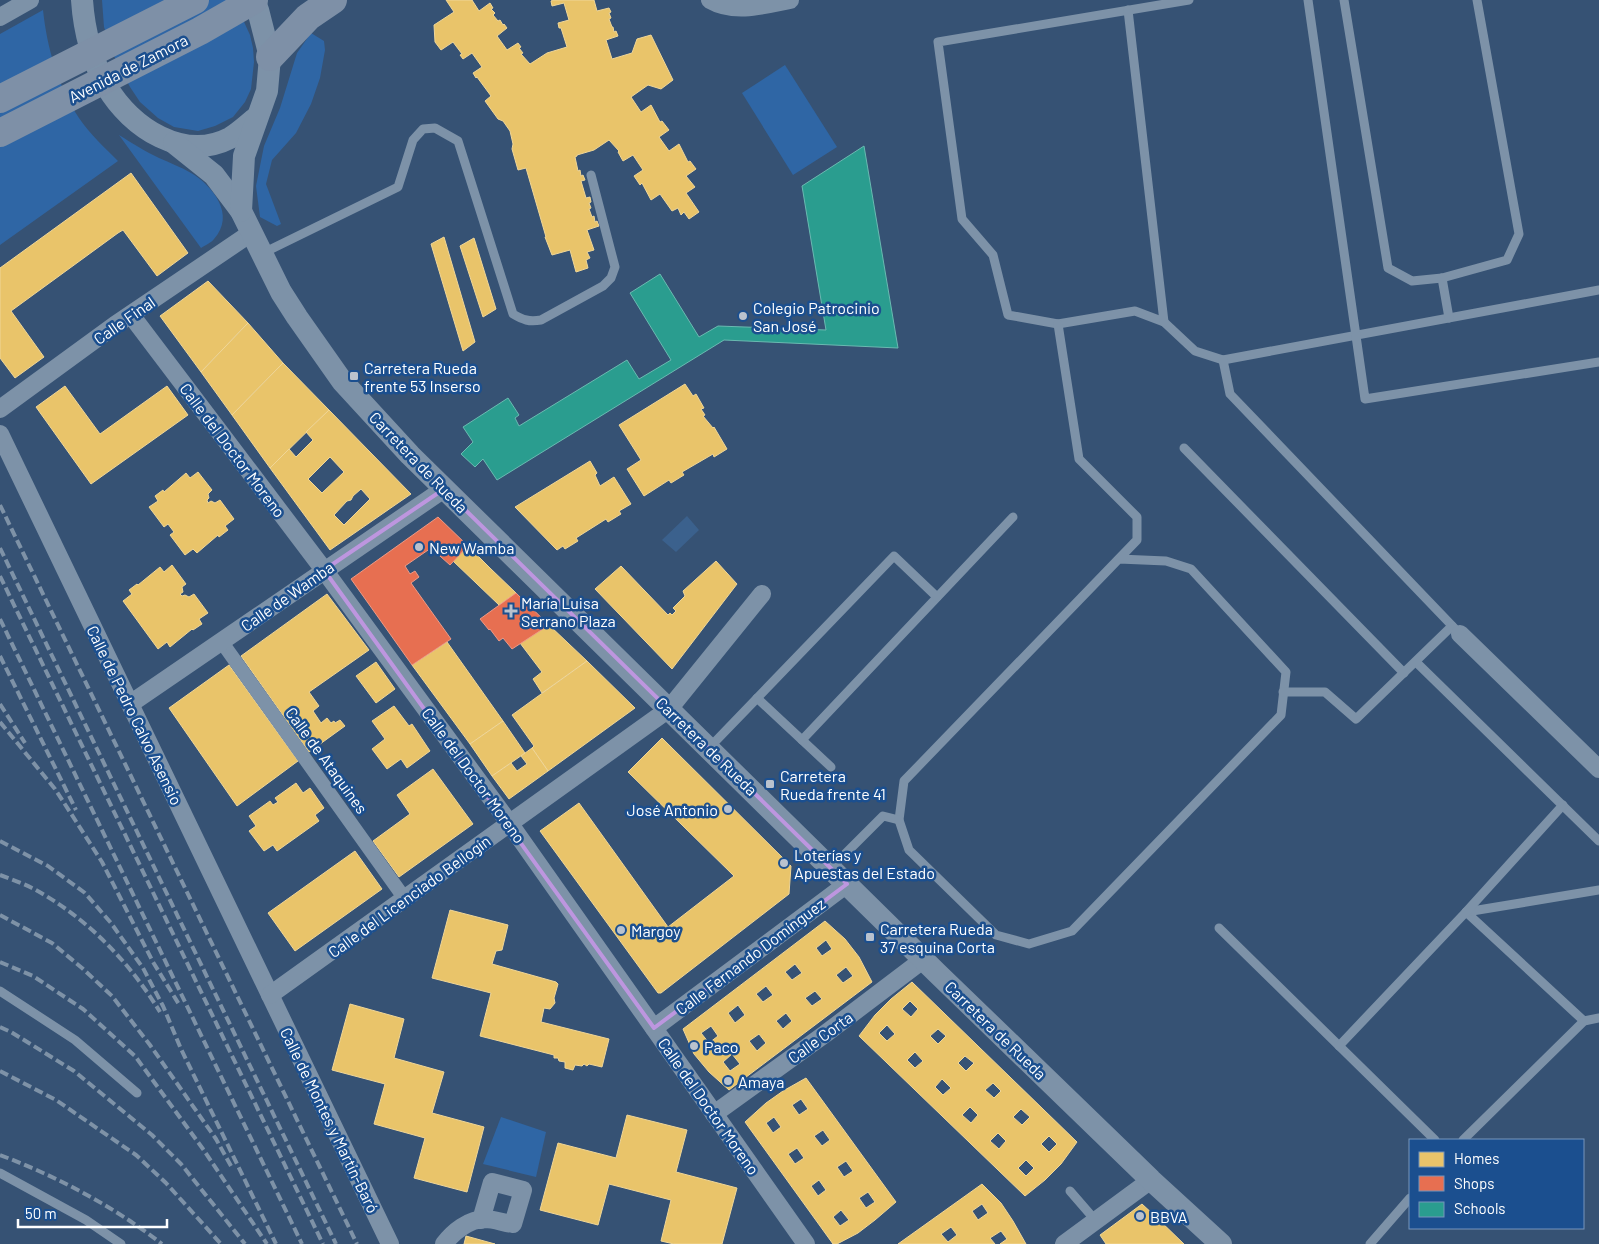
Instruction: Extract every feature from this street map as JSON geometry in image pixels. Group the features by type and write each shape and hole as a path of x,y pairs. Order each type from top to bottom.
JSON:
{"highway":[{"name":"Avenida de Zamora","path":"0,100 195,0"},
{"name":"Avenida de Zamora","path":"0,132 200,31 254,0"},
{"path":"270,57 308,17 333,0"}],"street":[{"path":"0,17 30,0"},
{"path":"82,0 84,25 101,75 108,88 125,111 156,135 174,143 199,146 216,143 239,132 257,117"},
{"name":"Carretera de Rueda","path":"241,210 244,156 267,91 270,57 254,0"},
{"path":"710,0 730,7 758,6 790,0"},
{"name":"Carretera de Rueda","path":"174,143 214,175 241,210 261,254 297,317 342,381 410,455 1151,1180 1221,1244"},
{"name":"Calle Final","path":"0,409 131,315 251,233"},
{"name":"Calle del Doctor Moreno","path":"131,315 324,570 510,824 806,1244"},
{"name":"Calle de Pedro Calvo Asensio","path":"0,434 270,996"},
{"name":"Calle de Wamba","path":"130,704 444,489"},
{"name":"Calle del Licenciado Bellogín","path":"270,996 669,710 762,594"},
{"path":"1456,630 1599,769"},
{"name":"Calle de Ataquines","path":"221,642 406,899"},
{"name":"Calle Fernando Domínguez","path":"654,1028 839,876"},
{"name":"Calle Corta","path":"714,1114 825,1034 924,959"},
{"name":"Calle de Montes y Martín-Baró","path":"270,996 390,1244"},
{"path":"1073,1241 1096,1221 1151,1180"},
{"path":"444,1244 461,1227 481,1220"}],"lane":[{"path":"1189,0 938,42 962,219 993,255 1008,315 1058,324 1135,311 1164,322 1195,351 1223,360 1599,290"},
{"path":"1308,0 1365,399 1599,362"},
{"path":"1344,0 1388,268 1412,282 1442,278 1507,260 1520,234 1477,0"},
{"path":"1128,10 1164,322"},
{"path":"261,254 398,187 413,140 423,129 435,128 458,141 513,314 531,322 541,320 604,286 611,278 616,267 591,175"},
{"path":"1442,278 1450,318"},
{"path":"1058,324 1079,458 1137,517 1137,540 904,781 899,820 909,850 996,935 1029,944 1072,930 1281,715 1286,672 1191,570 1166,561 1119,559"},
{"path":"1223,360 1230,394 1456,630 1416,662 1356,719 1324,692 1284,692"},
{"path":"1184,448 1404,673"},
{"path":"802,740 1013,517"},
{"path":"709,748 894,556 938,597"},
{"path":"1416,662 1599,841"},
{"path":"757,698 832,767"},
{"path":"1339,1046 1466,912 1563,805"},
{"path":"839,876 883,816 899,820"},
{"path":"1466,912 1599,890"},
{"path":"1466,912 1584,1021"},
{"path":"1218,928 1434,1139"},
{"path":"0,991 75,1040 137,1093"},
{"path":"1464,1139 1584,1021 1599,1018"},
{"path":"0,1174 86,1220 120,1244"},
{"path":"1070,1191 1096,1221"},
{"path":"1370,1244 1409,1199"}],"highlighted area":[{"path":"444,489 847,884 654,1028 324,570"}],"shaded area":[{"path":"102,0 234,0 250,35 253,48 254,62 251,89 245,102 233,117 215,126 198,131 174,127 158,118 140,102 114,56 104,27"},
{"path":"43,10 47,38 59,80 65,93 83,124 118,161 0,245 0,34"},
{"path":"311,33 324,41 325,50 320,78 311,104 296,133 272,160 266,184 281,224 277,226 260,217 256,186 264,146 280,108 297,53"},
{"path":"785,65 837,147 793,175 742,93"},
{"path":"119,135 149,153 191,173 207,185 219,202 223,220 220,230 213,240 201,248"},
{"path":"687,516 699,530 676,552 662,540"},
{"path":"501,1117 546,1132 536,1177 483,1164"}],"building: Homes":[{"path":"446,0 472,0 479,11 490,3 493,8 491,9 495,13 493,15 507,28 497,36 507,50 518,43 523,53 521,54 530,64 547,53 567,47 558,23 569,20 564,3 552,6 551,1 553,0 594,0 597,11 609,8 611,18 609,19 614,32 616,31 618,36 606,40 612,59 632,53 637,39 651,35 673,80 661,89 648,85 631,97 641,112 651,105 660,122 662,121 669,130 659,137 669,151 679,144 688,162 690,161 696,169 686,176 695,187 686,193 699,212 689,219 684,212 681,215 678,208 672,211 660,194 651,200 642,183 640,185 634,176 643,170 633,155 623,161 619,151 609,140 594,150 575,157 578,171 580,170 581,176 583,175 585,180 581,181 586,198 590,197 591,202 589,203 591,208 589,209 599,226 587,230 594,250 587,252 590,258 586,260 588,268 576,272 570,250 552,255 545,237 526,168 518,170 512,149 513,144 510,131 503,121 498,119 485,101 491,96 473,73 482,67 472,53 463,59 460,55 462,54 453,42 441,50 435,42 434,25 454,12"},
{"path":"131,173 188,253 157,276 123,230 118,233 11,311 44,357 15,378 0,358 0,268"},
{"path":"444,237 475,342 463,351 431,244"},
{"path":"474,238 496,309 483,317 460,246"},
{"path":"208,281 248,323 201,372 160,316"},
{"path":"248,323 283,363 232,415 201,372"},
{"path":"283,363 329,410 270,468 232,415"},
{"path":"685,384 693,396 696,394 704,408 701,409 705,415 703,416 714,427 727,449 714,457 713,454 682,472 684,475 671,483 669,480 644,496 627,469 641,460 619,425"},
{"path":"65,386 100,434 167,386 188,415 91,484 36,407"},
{"path":"329,410 411,494 330,550 270,468 289,449 296,457 313,440 306,432","holes":["330,457 344,472 322,493 308,479","361,489 370,499 344,525 334,515"]},
{"path":"590,461 597,473 595,475 600,486 614,477 631,504 619,511 621,514 608,522 606,519 576,538 578,541 565,549 563,546 557,550 515,507"},
{"path":"198,472 212,490 208,494 208,503 211,501 215,503 220,500 234,519 225,526 228,530 219,537 218,535 197,553 193,549 185,555 170,535 174,532 168,524 164,527 149,507 158,501 155,496 163,490 164,492 186,473 190,478"},
{"path":"468,546 516,593 499,605 453,561"},
{"path":"716,561 737,584 672,669 595,589 621,566 668,615 670,613 672,615 676,611 673,608 685,596 683,591"},
{"path":"172,565 186,584 182,587 183,592 180,594 189,597 194,594 208,613 199,619 202,624 192,629 170,647 167,642 158,649 123,601 132,594 129,590 160,567 164,572"},
{"path":"327,594 369,650 309,692 319,706 313,711 321,723 327,718 331,723 340,720 345,726 309,752 241,656"},
{"path":"549,625 587,661 542,693 533,679 542,672 520,643"},
{"path":"447,642 503,721 470,744 412,665"},
{"path":"587,661 635,708 548,771 532,748 534,746 512,715"},
{"path":"376,662 395,689 376,703 356,676"},
{"path":"229,665 298,761 237,806 169,708"},
{"path":"394,706 409,726 412,724 430,751 407,768 401,759 387,769 372,749 385,739 372,721"},
{"path":"503,721 525,753 492,776 470,744"},
{"path":"662,738 791,866 789,894 661,993 658,993 540,831 579,803 668,927 734,876 628,772"},
{"path":"532,748 548,771 509,799 492,776 511,763 517,771 527,764 521,756"},
{"path":"433,769 473,824 399,877 373,841 410,814 397,795"},
{"path":"296,783 303,793 310,788 324,808 315,815 319,821 277,851 273,845 264,851 249,831 256,826 249,816 270,801 273,805 278,802 275,798"},
{"path":"355,851 382,889 295,951 268,913"},
{"path":"450,910 508,925 502,950 496,951 492,964 556,982 558,984 554,998 555,1003 550,1009 544,1008 541,1022 609,1039 602,1067 584,1064 582,1066 575,1065 573,1070 565,1068 565,1062 554,1058 554,1055 480,1036 491,993 432,978"},
{"path":"825,921 845,939 859,957 872,982 729,1090 709,1072 694,1054 683,1029","holes":["826,940 832,949 822,956 816,948","795,964 802,973 792,980 785,972","846,967 853,976 843,983 836,975","766,986 773,995 763,1002 756,994","815,991 822,999 812,1006 805,998","738,1005 745,1015 735,1023 728,1013","786,1013 792,1021 783,1029 776,1021","711,1026 718,1036 709,1043 701,1033","759,1034 766,1043 757,1051 749,1041","732,1054 740,1064 730,1071 723,1062"]},
{"path":"912,982 1077,1142 1061,1164 1025,1196 859,1036 875,1015","holes":["910,1001 918,1009 911,1017 902,1009","887,1025 895,1034 887,1041 879,1033","938,1029 946,1036 938,1044 930,1036","915,1052 923,1061 915,1068 907,1060","965,1056 974,1063 966,1071 958,1063","942,1079 951,1088 943,1095 935,1087","993,1083 1001,1091 994,1098 985,1090","970,1107 978,1115 971,1123 962,1115","1021,1109 1030,1117 1022,1125 1013,1117","998,1133 1006,1141 999,1149 990,1141","1049,1136 1057,1144 1049,1152 1041,1144","1026,1160 1034,1168 1026,1176 1018,1168"]},
{"path":"350,1004 404,1019 394,1058 444,1072 432,1113 484,1127 467,1192 414,1178 425,1138 374,1124 385,1084 332,1070"},
{"path":"806,1078 896,1202 858,1233 837,1244 833,1244 745,1122 783,1091","holes":["801,1099 808,1109 799,1115 792,1105","774,1117 781,1127 773,1133 766,1123","823,1130 830,1140 822,1146 814,1136","797,1148 804,1158 795,1164 788,1154","846,1161 853,1171 844,1177 837,1167","819,1180 826,1190 818,1196 811,1186","868,1192 875,1202 866,1208 859,1198","841,1210 849,1220 840,1226 833,1217"]},
{"path":"627,1115 687,1130 676,1172 737,1188 722,1244 674,1244 661,1241 671,1200 609,1184 598,1225 540,1210 558,1143 616,1158"},
{"path":"982,1184 1001,1203 1026,1244 1000,1244 1007,1239 1001,1231 990,1238 995,1244 898,1244","holes":["982,1204 988,1213 978,1220 972,1211","951,1227 957,1235 948,1242 941,1234"]},
{"path":"1142,1204 1184,1244 1106,1244 1100,1235"},
{"path":"466,1236 495,1244 464,1244"}],"building: Shops":[{"path":"438,517 468,546 450,565 431,548 405,566 410,574 415,571 419,577 411,583 451,639 412,665 351,579"},
{"path":"516,593 549,625 512,649 503,638 499,641 480,619"}],"building: Schools":[{"path":"864,146 898,348 724,340 497,480 483,459 475,467 461,454 473,442 463,427 508,398 519,415 515,418 519,426 627,360 639,379 671,360 630,293 660,274 699,337 718,326 826,330 802,186"}],"railway":[{"path":"0,505 357,1244"},
{"path":"0,548 336,1244"},
{"path":"0,576 323,1244"},
{"path":"0,619 302,1244"},
{"path":"0,656 76,810"},
{"path":"0,704 25,743"},
{"path":"0,722 55,789 102,862 153,962 180,1006"},
{"path":"0,841 48,866 85,893 111,923 143,968 163,1006 181,1049 276,1244"},
{"path":"0,875 28,886 51,899 88,926 120,958 148,993 160,1012"},
{"path":"0,915 52,943 112,996 150,1045 216,1139 231,1166"},
{"path":"0,962 33,976 83,1009 135,1056 203,1149 267,1244"},
{"path":"0,1027 74,1071 152,1135 181,1164 245,1244"},
{"path":"0,1071 56,1100 136,1155 166,1183 221,1244"},
{"path":"0,1155 43,1173 105,1205 162,1244"}],"place":[{"name":"Colegio Patrocinio San José","path":"743,316"},
{"name":"Carretera Rueda frente 53 Inserso","path":"354,376"},
{"name":"New Wamba","path":"419,547"},
{"name":"María Luisa Serrano Plaza","path":"511,611"},
{"name":"Carretera Rueda frente 41","path":"770,784"},
{"name":"José Antonio","path":"728,809"},
{"name":"Loterías y Apuestas del Estado","path":"784,863"},
{"name":"Margoy","path":"621,930"},
{"name":"Carretera Rueda 37 esquina Corta","path":"870,937"},
{"name":"Paco","path":"694,1046"},
{"name":"Amaya","path":"728,1081"},
{"name":"BBVA","path":"1140,1216"}]}
